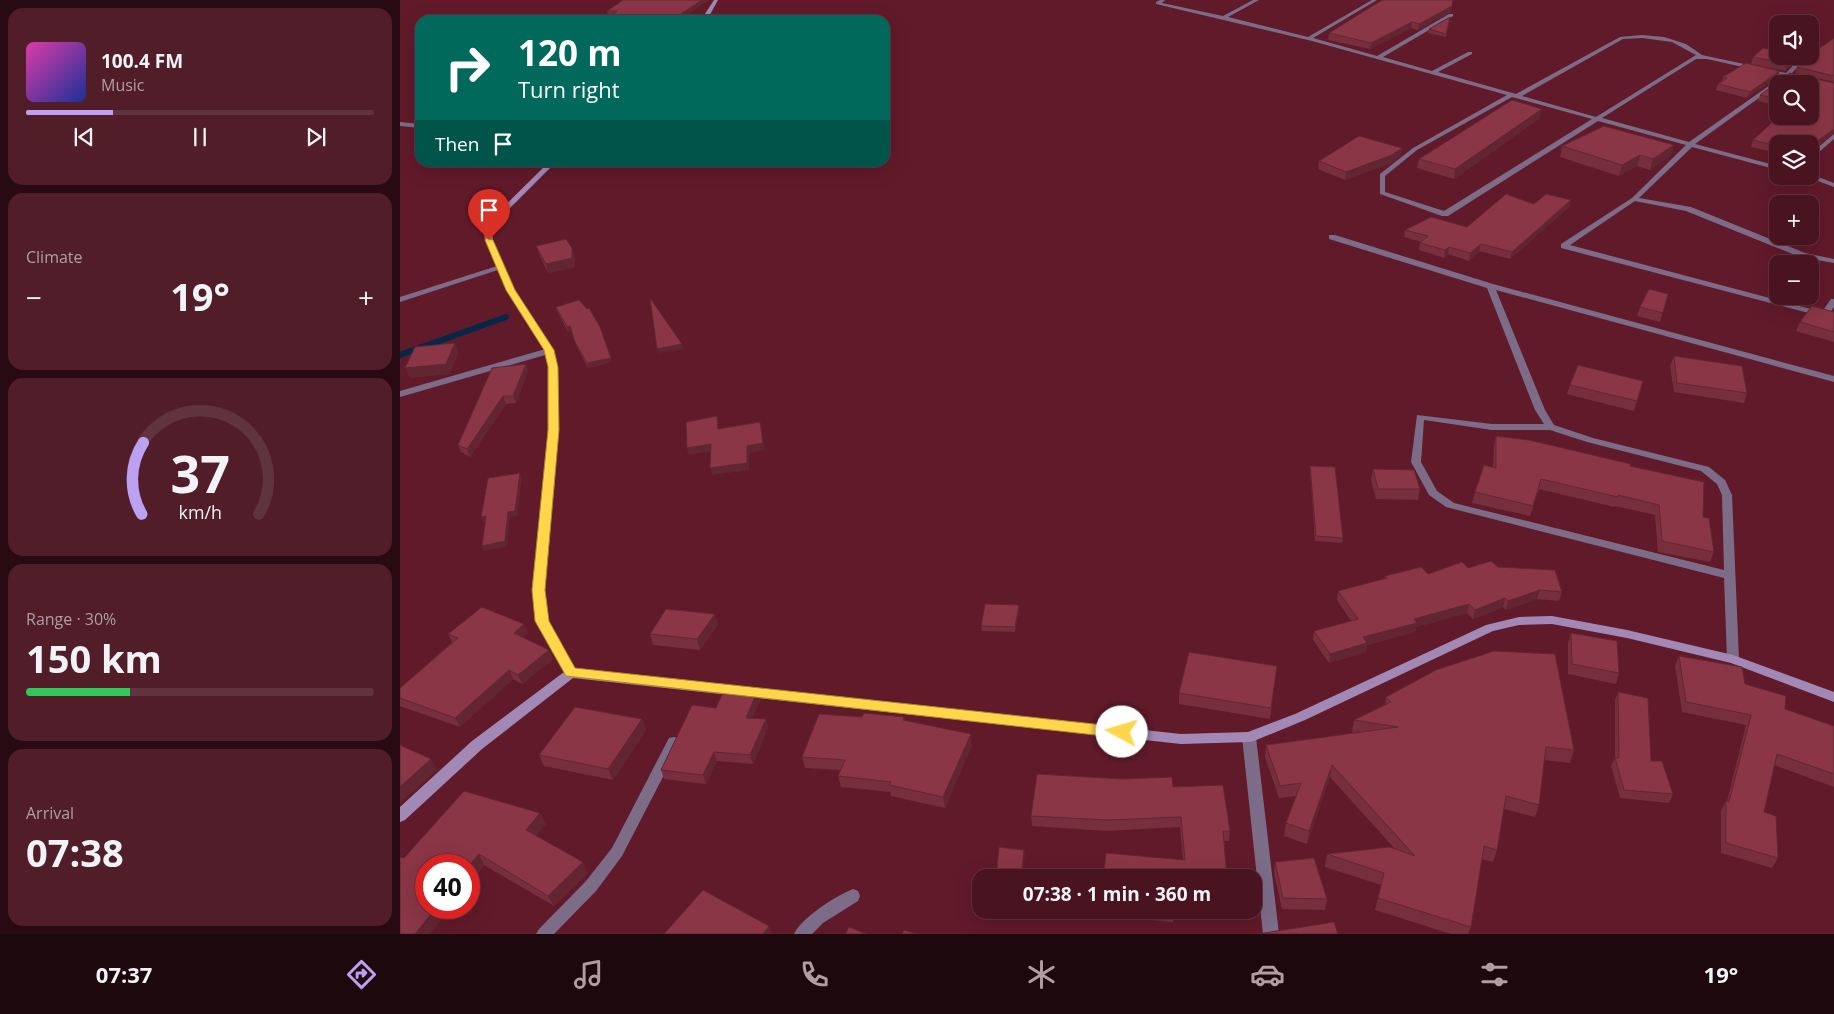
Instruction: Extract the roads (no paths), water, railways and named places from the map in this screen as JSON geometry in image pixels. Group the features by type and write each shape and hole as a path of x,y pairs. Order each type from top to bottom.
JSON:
{"street":[{"path":"707,15 716,0"},
{"path":"1163,0 1158,3 1310,38 1376,58 1769,166"},
{"path":"1225,17 1257,0"},
{"path":"1310,38 1375,0"},
{"path":"1376,58 1452,15"},
{"path":"1701,57 1693,49 1671,40 1636,35 1622,38 1414,148 1382,176 1382,194 1446,214 1695,58 1701,57 1787,75 1796,65"},
{"path":"1432,73 1470,52"},
{"path":"1769,88 1690,145 1634,199 1564,246 1824,315 1834,301"},
{"path":"400,124 415,126"},
{"path":"1819,150 1834,136"},
{"path":"548,167 487,227 489,240 510,290 549,350 553,367 554,430 538,590 542,621 571,673"},
{"path":"1819,180 1834,185"},
{"path":"1634,199 1688,209 1803,255 1834,261"},
{"path":"1332,236 1490,286 1834,379"},
{"path":"400,300 500,268"},
{"path":"1490,286 1540,410 1551,427"},
{"path":"400,394 549,350"},
{"path":"1729,575 1450,505 1433,493 1416,462 1420,417 1492,427 1551,427 1590,440 1705,469 1721,482 1727,495 1733,659"},
{"path":"400,816 477,745 571,673 1181,739 1249,737 1300,717 1490,628 1519,621 1552,620 1628,634 1733,659 1834,697"},
{"path":"544,934 591,886 618,852 678,736"},
{"path":"1249,737 1271,934"},
{"path":"802,934 818,918 853,896"}],"waterway":[{"path":"400,355 506,317"}]}
